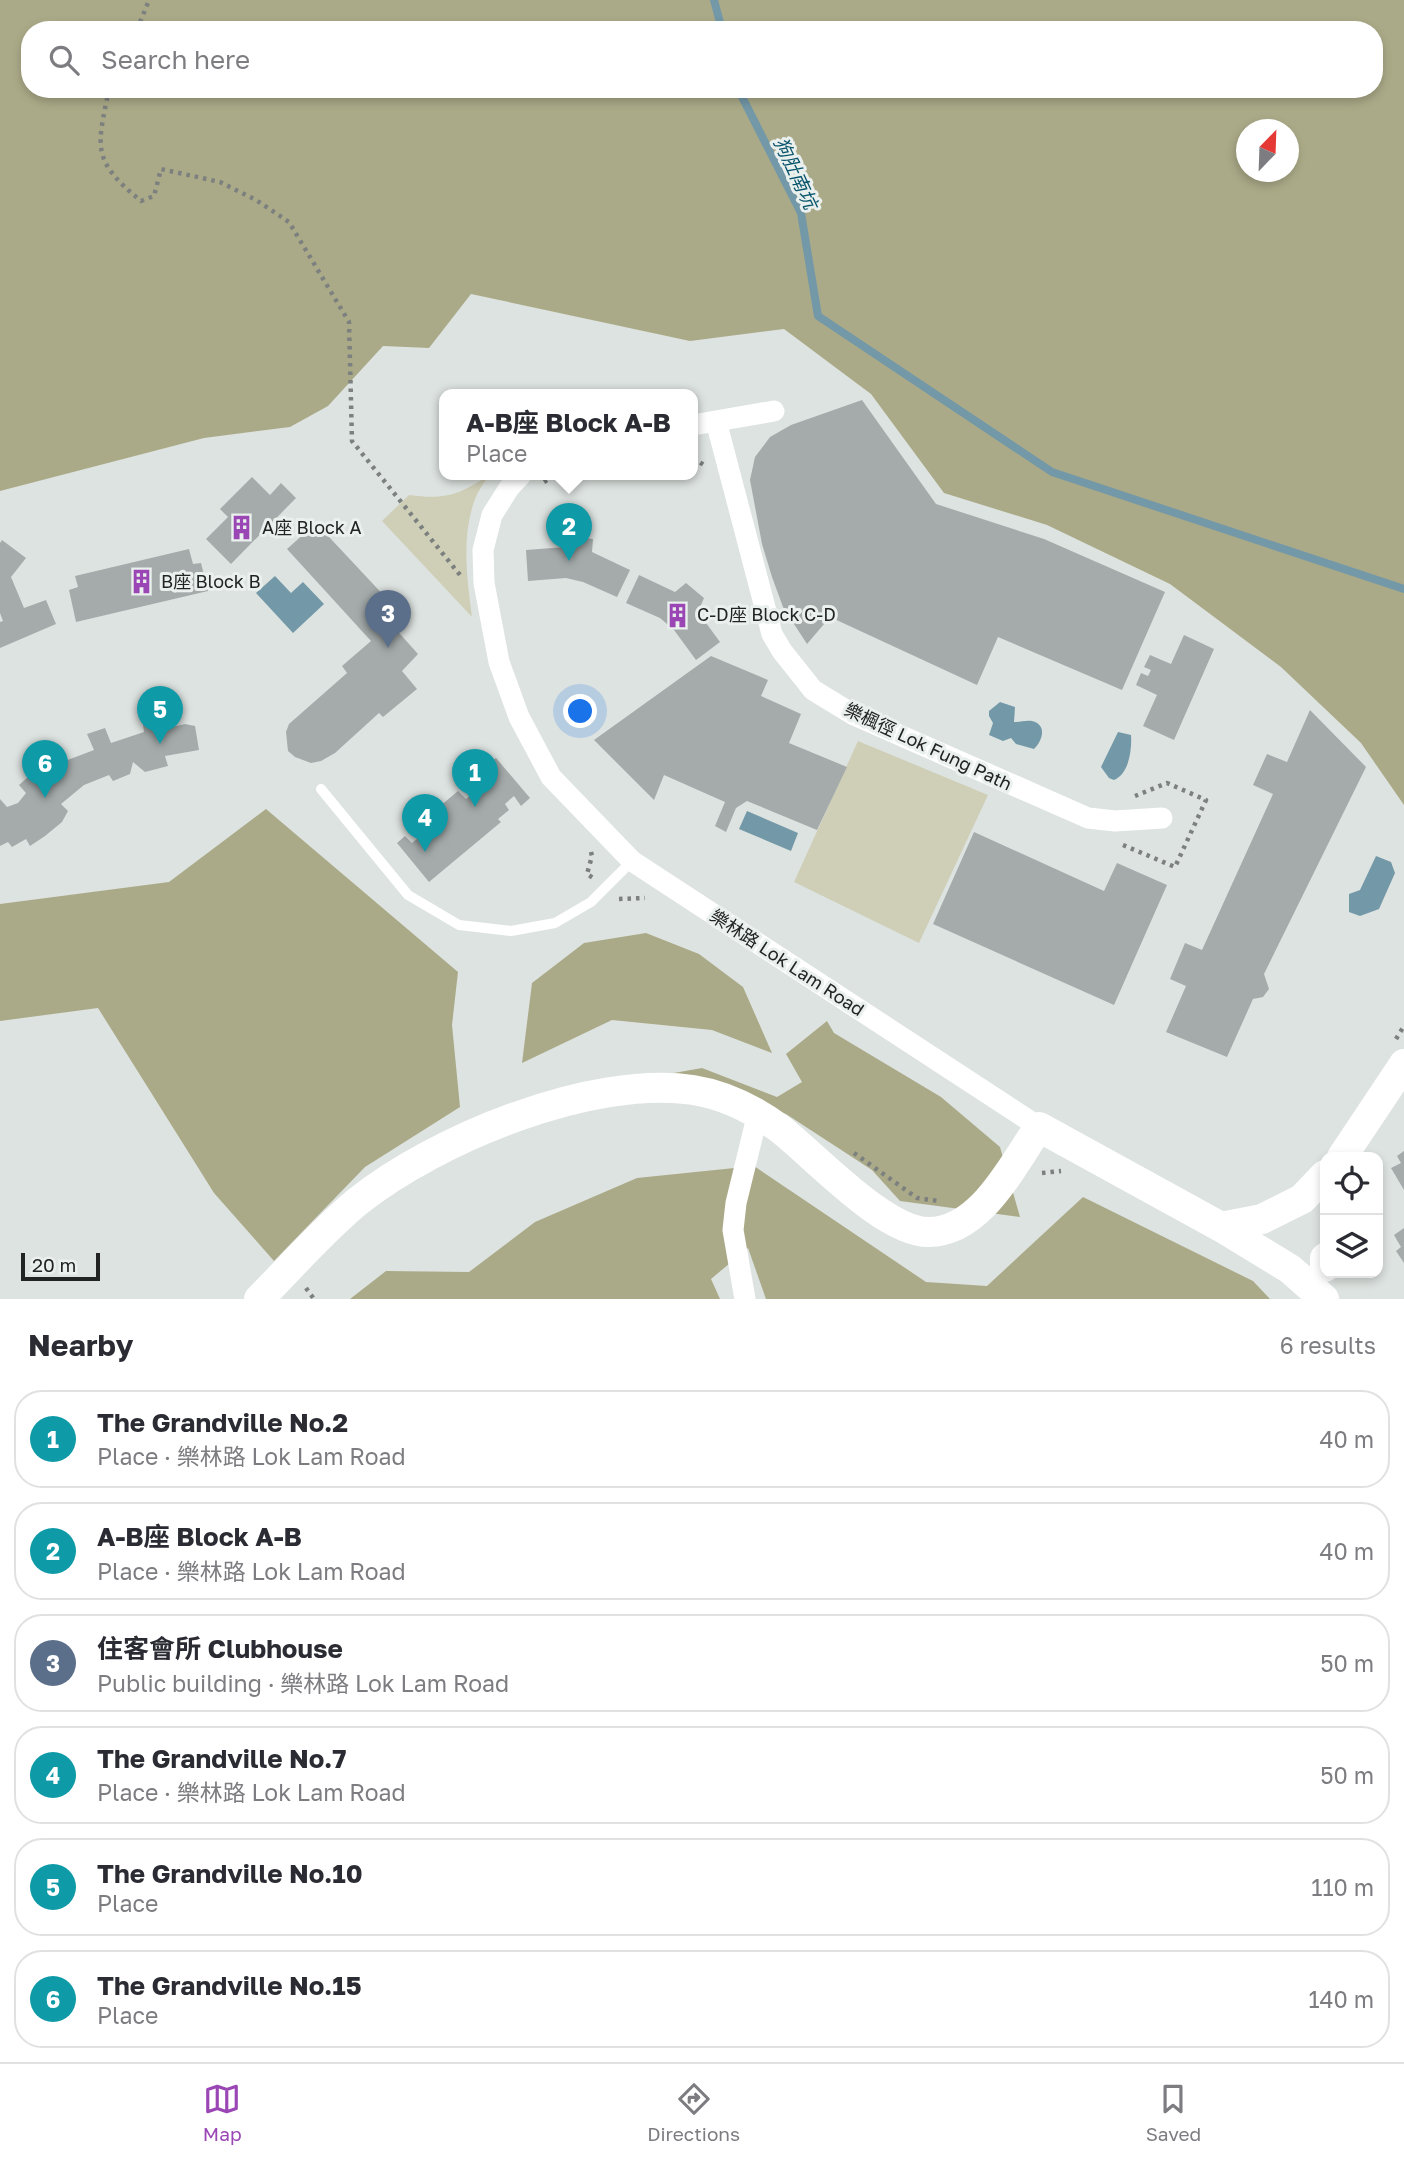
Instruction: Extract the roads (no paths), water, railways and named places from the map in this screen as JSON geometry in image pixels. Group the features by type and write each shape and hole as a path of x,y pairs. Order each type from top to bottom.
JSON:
{"street":[{"path":"698,424 774,411"},
{"name":"樂楓徑 Lok Fung Path","path":"716,421 772,634 813,690 854,715 1088,818 1115,821 1162,818"},
{"name":"樂林路 Lok Lam Road","path":"530,481 509,488 492,515 483,550 484,583 499,662 519,717 551,777 632,861 1039,1126 1221,1227 1290,1269 1324,1299"},
{"path":"1345,1152 1402,1070"},
{"path":"274,1294 337,1220 380,1185 419,1161 466,1138 529,1113 605,1094 658,1088 710,1093 741,1104 780,1129 883,1216 894,1223 921,1232 947,1230 970,1218 991,1196 1039,1126"},
{"path":"745,1299 733,1230 736,1203 758,1113"},
{"path":"1221,1227 1262,1219 1302,1199 1320,1180"},
{"path":"1330,1278 1338,1299"}],"lane":[{"path":"321,789 408,895 459,925 511,932 555,923 591,902 632,861"}],"water":[{"path":"275,576 291,593 303,582 324,604 293,633 256,593"},
{"path":"1000,702 1015,707 1014,722 1032,721 1040,726 1041,738 1034,749 1016,744 1011,738 1003,741 989,735 993,723 989,711"},
{"path":"1118,732 1131,735 1131,748 1123,773 1114,780 1109,778 1101,767"},
{"path":"747,811 798,833 791,851 739,829"},
{"path":"1376,856 1391,862 1395,873 1379,909 1360,916 1349,912 1349,894 1360,890"}],"waterway":[{"name":"狗肚南坑","path":"714,0 720,21"},
{"path":"743,98 801,213 818,316 1052,472 1404,589"}],"place":[{"name":"A座 Block A","path":"242,528"},
{"name":"A-B座 Block A-B","path":"569,561"},
{"name":"B座 Block B","path":"141,582"},
{"name":"C-D座 Block C-D","path":"677,615"},
{"name":"住客會所 Clubhouse","path":"388,648"},
{"name":"The Grandville No.10","path":"160,744"},
{"name":"The Grandville No.15","path":"45,798"},
{"name":"The Grandville No.2","path":"475,807"},
{"name":"The Grandville No.7","path":"425,852"}]}
